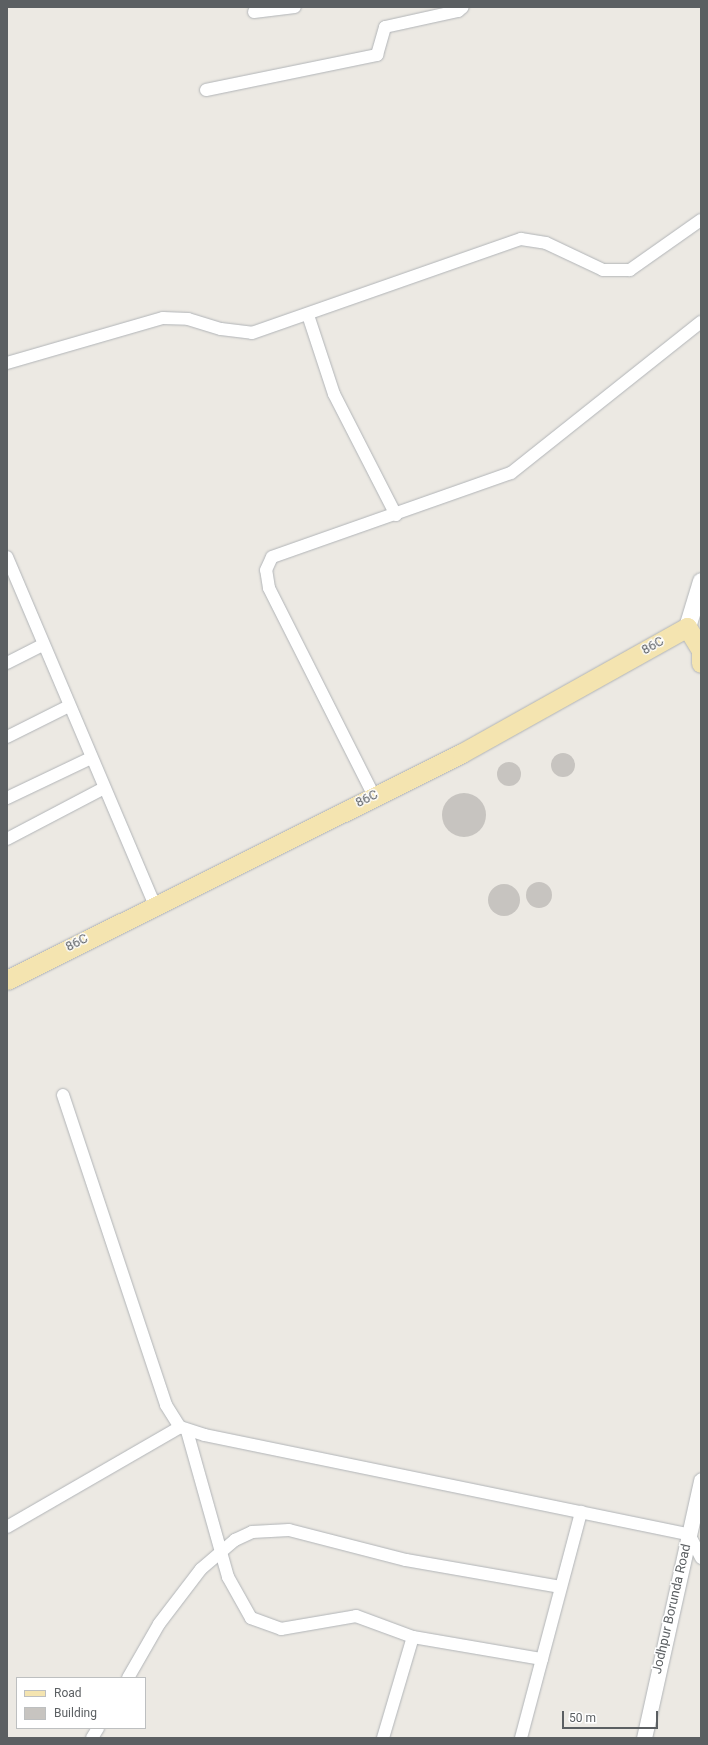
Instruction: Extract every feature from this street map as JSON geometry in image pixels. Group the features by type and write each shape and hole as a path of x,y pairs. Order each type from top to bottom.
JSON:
{"main road":[{"path":"701,581 687,627 701,650 701,663"},
{"name":"86C","path":"7,980 154,904 462,753 687,627"}],"street":[{"path":"254,12 296,7"},
{"path":"206,90 377,55 385,27 458,11 463,7"},
{"path":"7,363 163,318 199,321 241,333 308,315 521,239 546,243 603,270 630,270 701,220"},
{"path":"308,315 334,394 396,515"},
{"path":"374,796 278,608 265,578 266,570 272,557 278,553 396,515 523,466 701,322"},
{"path":"7,557 11,580 69,706 154,904"},
{"path":"7,663 42,645"},
{"path":"7,737 69,706"},
{"path":"7,798 91,758"},
{"path":"7,839 104,788"},
{"path":"63,1095 166,1405 184,1429 221,1551 243,1608 251,1618 266,1626 281,1629 356,1616 413,1637 542,1659"},
{"path":"7,1527 184,1429 689,1534 701,1558"},
{"name":"Jodhpur Borunda Road","path":"644,1738 701,1480"},
{"path":"521,1738 581,1512"},
{"path":"129,1677 159,1624 201,1569 221,1551 252,1532 289,1530 406,1560 561,1587"},
{"path":"382,1738 413,1637"},
{"path":"92,1738 97,1729"}],"building":[{"path":"563,753 571,757 575,765 571,773 563,777 555,773 551,765 555,757"},
{"path":"509,762 517,766 521,774 517,782 509,786 501,782 497,774 501,766"},
{"path":"460,793 468,793 480,799 486,811 486,819 480,831 468,837 460,837 448,831 442,819 442,811 448,799"},
{"path":"539,882 548,886 552,895 548,904 539,908 530,904 526,895 530,886"},
{"path":"504,884 515,889 520,900 515,911 504,916 493,911 488,900 493,889"}]}
